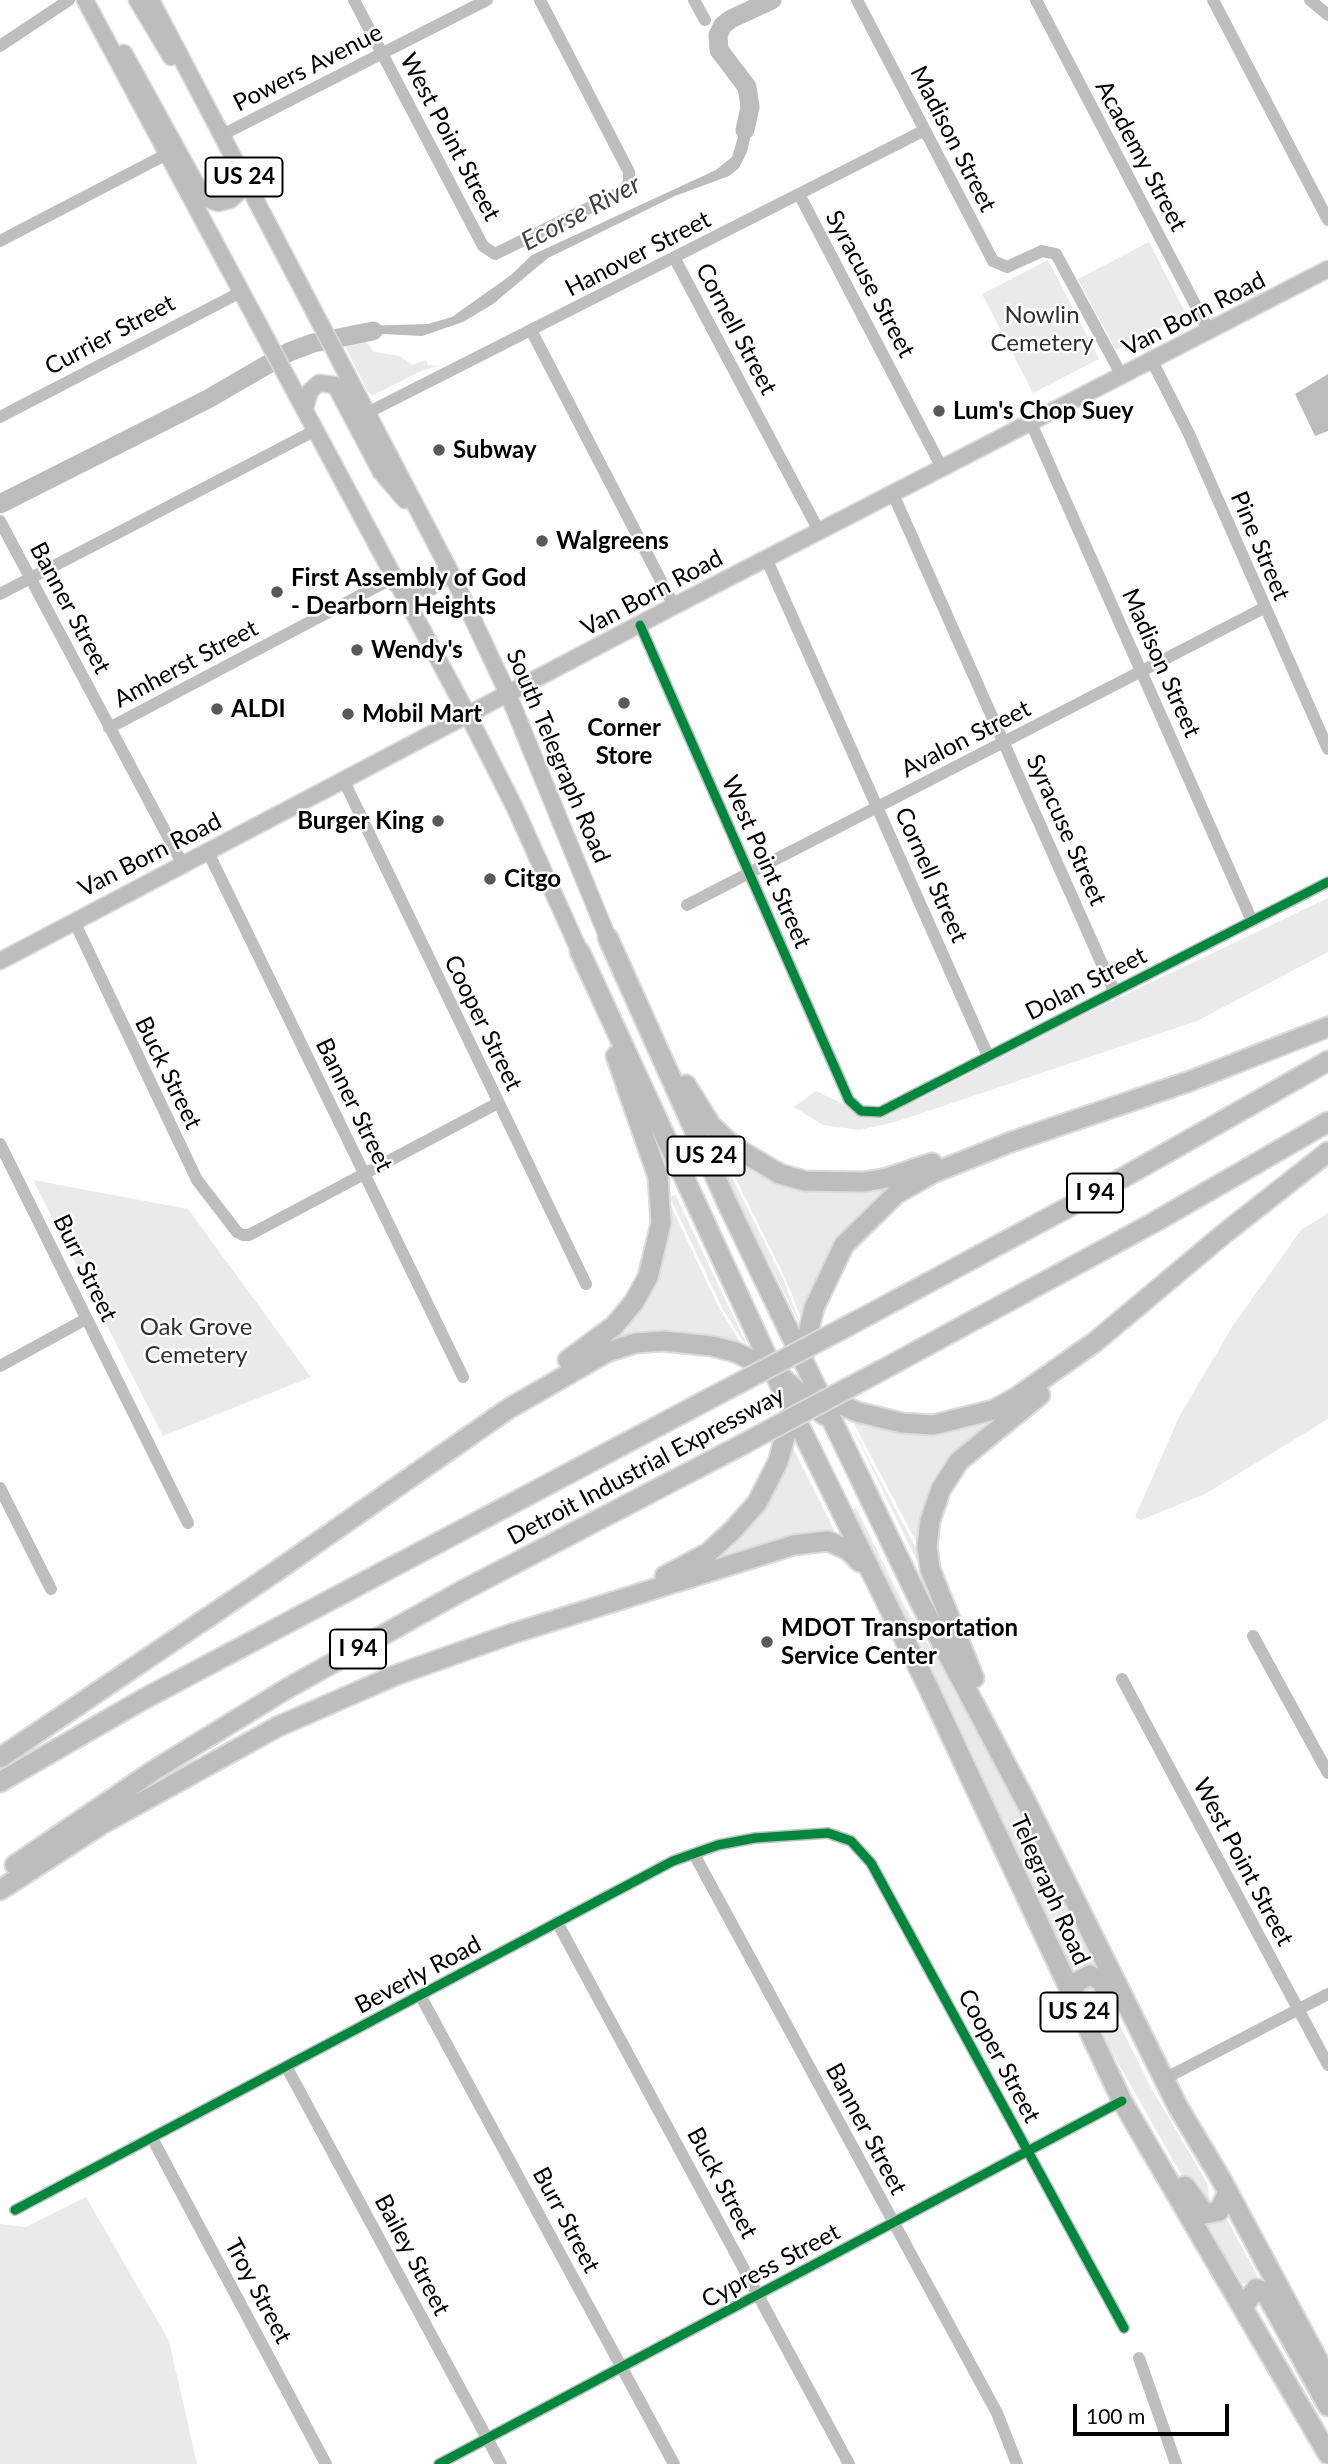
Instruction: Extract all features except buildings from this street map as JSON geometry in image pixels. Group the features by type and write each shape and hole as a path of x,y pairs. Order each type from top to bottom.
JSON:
{"highway":[{"path":"612,947 695,1102 711,1125 753,1161 780,1174 805,1181 864,1182 887,1178 978,1148 1011,1142"},
{"name":"South Telegraph Road","path":"612,947 729,1208 802,1355"},
{"path":"508,1409 534,1385 614,1326 634,1302 656,1253 662,1202 659,1177 583,960"},
{"name":"US 24","path":"583,960 774,1370"},
{"path":"617,1600 695,1562 733,1530 757,1503 778,1462 792,1412 814,1308 827,1277 844,1245 896,1194 916,1182 1011,1142 1203,1077 1328,1027"},
{"name":"Detroit Industrial Expressway","path":"0,1782 142,1700 1117,1181 1328,1060"},
{"name":"Detroit Industrial Expressway","path":"0,1876 156,1769 288,1688 460,1592 732,1450 1153,1223 1328,1122"},
{"path":"0,1758 278,1570 508,1409 587,1362 636,1343 663,1341 712,1346 750,1358 822,1397 882,1420 933,1425 967,1418 1005,1404 1095,1342 1225,1233 1328,1152"},
{"path":"784,1318 803,1422 812,1451"},
{"path":"756,1332 840,1437"},
{"path":"1026,1802 930,1569 927,1546 930,1521 941,1489 960,1461 1056,1382 1095,1342"},
{"name":"Telegraph Road","path":"802,1355 918,1598 1026,1802 1164,2078 1328,2379"},
{"name":"Telegraph Road","path":"774,1370 867,1569 929,1689 1122,2101 1325,2450"},
{"path":"0,1890 102,1824 277,1727 396,1675 617,1600 816,1541 837,1545 867,1569"},
{"path":"1071,1993 1082,1978 1090,1975 1101,1981 1165,2105 1196,2137"},
{"path":"1097,2051 1120,2075 1199,2208 1205,2214 1219,2211 1228,2192"},
{"path":"1243,2307 1256,2289 1265,2292 1328,2406"}],"main road":[{"path":"137,0 168,55 192,79"},
{"name":"South Telegraph Road","path":"151,0 447,565 508,694 612,947"},
{"path":"88,7 109,29 138,75 200,191 209,200 218,203 230,200 237,194 243,175"},
{"name":"US 24","path":"88,7 468,715 515,808 583,960"},
{"name":"Van Born Road","path":"0,961 766,558 1328,269"},
{"path":"305,408 310,391 319,383 335,385 382,471 426,525"},
{"path":"395,581 409,589 431,587 444,577 447,565"}],"street":[{"path":"0,46 69,0"},
{"name":"West Point Street","path":"354,0 484,246 492,253 502,253 514,247 621,192 629,183 629,172 540,0"},
{"name":"Powers Avenue","path":"222,135 487,0"},
{"path":"694,0 705,20"},
{"name":"Madison Street","path":"857,0 993,261 1007,267 1042,251 1056,254 1122,376"},
{"name":"Academy Street","path":"1036,0 1209,331"},
{"path":"1213,0 1328,220"},
{"path":"1310,0 1328,15"},
{"name":"Hanover Street","path":"369,412 532,332 925,130"},
{"path":"0,241 167,155"},
{"name":"Syracuse Street","path":"799,194 942,468"},
{"name":"Cornell Street","path":"675,259 819,531"},
{"name":"Currier Street","path":"0,417 241,292"},
{"path":"532,332 674,606"},
{"name":"Pine Street","path":"1152,361 1189,434 1328,749"},
{"name":"Madison Street","path":"1031,423 1252,921"},
{"path":"0,594 316,429"},
{"name":"Syracuse Street","path":"892,494 1114,991"},
{"name":"Banner Street","path":"0,521 182,863"},
{"name":"Cornell Street","path":"766,558 988,1056"},
{"name":"Amherst Street","path":"109,728 395,581"},
{"name":"Avalon Street","path":"687,905 1264,608"},
{"name":"West Point Street","path":"640,625 849,1100 861,1111"},
{"name":"Cooper Street","path":"343,779 586,1284"},
{"name":"Banner Street","path":"207,850 463,1377"},
{"name":"Dolan Street","path":"861,1111 880,1112 1328,882"},
{"name":"Buck Street","path":"74,921 197,1180 240,1234 249,1235 364,1174"},
{"path":"364,1174 498,1103"},
{"name":"Burr Street","path":"0,1144 188,1523"},
{"path":"0,1366 86,1319"},
{"path":"0,1488 51,1589"},
{"path":"1253,1636 1328,1773"},
{"name":"West Point Street","path":"1122,1679 1328,2065"},
{"name":"Beverly Road","path":"15,2210 660,1867 718,1845 755,1838 818,1833 841,1836 854,1844"},
{"name":"Cooper Street","path":"854,1844 872,1863 1124,2328"},
{"name":"Banner Street","path":"694,1854 997,2413 1017,2464"},
{"name":"Buck Street","path":"557,1922 849,2464"},
{"path":"1164,2078 1328,1994"},
{"name":"Burr Street","path":"420,1995 674,2464"},
{"name":"Bailey Street","path":"286,2066 501,2464"},
{"name":"Cypress Street","path":"439,2464 1122,2101"},
{"name":"Troy Street","path":"152,2138 326,2464"},
{"path":"1139,2358 1176,2464"}],"green space":[{"path":"1149,242 1186,314 1116,350 1078,279"},
{"name":"Nowlin Cemetery","path":"1048,260 1099,359 1033,393 982,294"},
{"path":"364,339 374,352 400,356 412,365 426,360 428,365 436,366 454,362 423,370 373,395 368,392 344,344"},
{"path":"1328,898 1328,952 1197,1021 895,1122 859,1130 823,1125 794,1107 816,1091 872,1118 924,1097 1085,1014"},
{"path":"713,1138 718,1140 715,1144 783,1279 802,1328 708,1142"},
{"path":"719,1145 750,1164 885,1184 890,1190 804,1325 785,1278"},
{"name":"Oak Grove Cemetery","path":"33,1180 188,1209 311,1377 163,1436"},
{"path":"675,1194 746,1346 723,1310 672,1201 667,1200"},
{"path":"667,1204 670,1204 718,1306 743,1347 614,1340 612,1335 630,1316"},
{"path":"1328,1213 1328,1419 1205,1494 1141,1520 1135,1517 1180,1415 1234,1324 1301,1230"},
{"path":"851,1418 923,1433 987,1424 989,1429 965,1450 918,1545"},
{"path":"848,1419 916,1548 923,1548 923,1557 916,1559"},
{"path":"791,1444 835,1532 808,1533 725,1560 722,1553 761,1510"},
{"path":"856,1508 905,1607 962,1699 1094,1964 1070,1969 1016,1849 851,1510"},
{"path":"1092,1985 1106,1997 1151,2088 1207,2183 1210,2201 1190,2190 1095,2022 1083,1996 1084,1989"},
{"path":"86,2197 169,2341 197,2464 0,2464 0,2224 26,2227"},
{"path":"1225,2216 1257,2275 1257,2278 1243,2284 1204,2222"}],"shaded area":[{"path":"747,107 756,107 756,110 747,152 739,168 729,176 675,196 548,258 493,304 463,322 422,336 382,334 349,341 344,330 364,326 428,324 452,317 511,275 532,255 716,170 732,157"},
{"path":"1328,374 1328,431 1315,436 1295,394"}],"waterway":[{"name":"Ecorse River","path":"745,130 750,107 747,87 719,50 718,35 723,25 731,19 772,0"},
{"name":"Ecorse River","path":"0,504 208,399 289,352 313,343 373,331"}],"cycle path":[{"path":"640,625 849,1100 861,1111 880,1112 1328,882"},
{"path":"15,2210 673,1861 718,1845 755,1838 828,1833 851,1841 871,1863 1124,2328"},
{"path":"439,2464 1122,2101"}],"place":[{"name":"Lum's Chop Suey","path":"939,411"},
{"name":"Subway","path":"439,450"},
{"name":"Walgreens","path":"542,541"},
{"name":"First Assembly of God - Dearborn Heights","path":"277,592"},
{"name":"Wendy's","path":"357,650"},
{"name":"Corner Store","path":"624,703"},
{"name":"ALDI","path":"217,709"},
{"name":"Mobil Mart","path":"348,714"},
{"name":"Burger King","path":"438,821"},
{"name":"Citgo","path":"490,879"},
{"name":"MDOT Transportation Service Center","path":"767,1642"}]}
